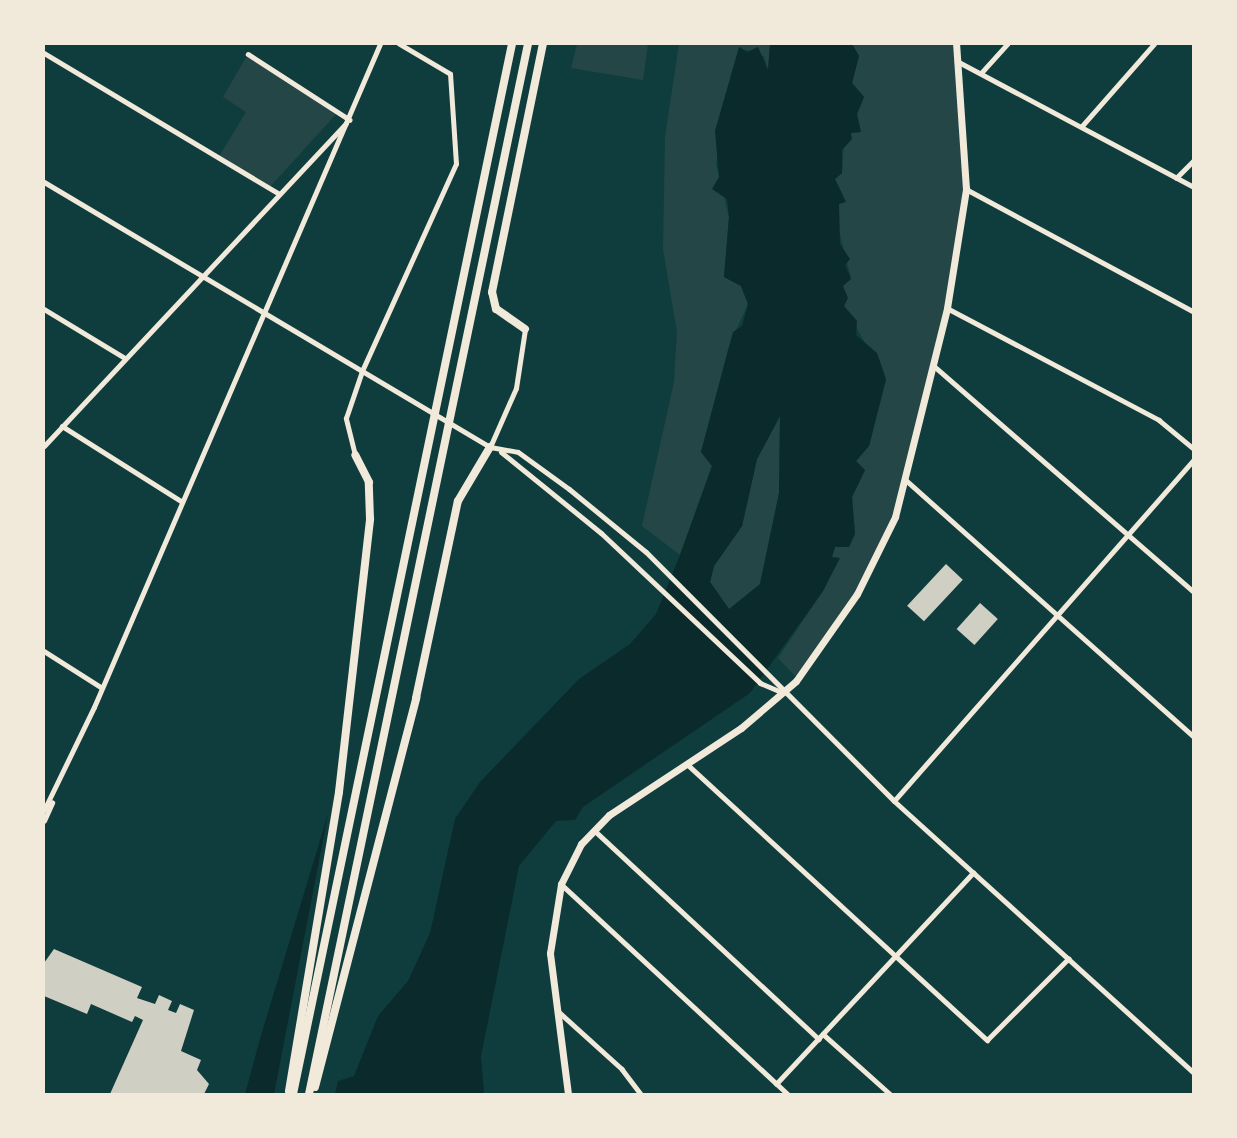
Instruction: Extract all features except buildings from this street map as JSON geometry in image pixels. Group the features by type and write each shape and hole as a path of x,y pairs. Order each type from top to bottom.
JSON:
{"highway":[{"path":"290,1095 436,390 512,44"},
{"path":"311,1095 450,398 528,44"},
{"path":"525,329 502,315 492,292 543,44"},
{"path":"311,1095 416,698 458,501 490,447"},
{"path":"290,1095 339,792 370,519 369,482 355,454"}],"main road":[{"path":"568,1095 555,1009 551,928 561,884 593,829 784,694 857,594 907,481 947,308 966,189 956,44"}],"street":[{"path":"44,821 181,501 350,120 380,44"},
{"path":"355,454 346,418 362,371 456,164 450,74 399,44"},
{"path":"982,72 1006,44"},
{"path":"1082,126 1154,44"},
{"path":"44,53 278,193"},
{"path":"248,54 350,120"},
{"path":"957,60 1194,187"},
{"path":"44,446 278,193 350,120"},
{"path":"1176,178 1194,160"},
{"path":"44,182 264,316 501,452 634,563 760,683 784,694"},
{"path":"966,189 1194,312"},
{"path":"947,308 1159,420 1194,449"},
{"path":"44,309 126,358"},
{"path":"490,447 516,388 525,329"},
{"path":"934,366 1194,592"},
{"path":"62,426 181,501"},
{"path":"501,452 518,452 646,552 771,671 784,694 894,801 1194,1073"},
{"path":"894,801 1194,459"},
{"path":"907,481 1194,737"},
{"path":"44,651 101,687"},
{"path":"687,764 987,1040 1029,1001 1068,958"},
{"path":"44,810 52,803"},
{"path":"593,829 821,1036 890,1095"},
{"path":"776,1084 973,873"},
{"path":"561,884 788,1095"},
{"path":"555,1009 622,1069 641,1095"}],"shaded area":[{"path":"577,44 648,44 643,80 571,68"},
{"path":"679,44 770,44 768,70 764,56 740,48 716,164 729,217 724,277 741,286 748,304 729,346 701,452 712,466 680,555 642,526 674,382 677,332 663,249 665,137"},
{"path":"770,44 852,44 859,56 852,83 864,97 857,114 861,132 851,133 852,139 842,150 842,173 835,179 846,202 839,204 840,244 850,259 845,265 851,279 843,286 848,298 844,306 857,321 856,335 877,353 886,379 869,446 856,461 865,470 852,497 855,534 849,547 835,547 832,557 840,558 823,591 750,693 583,807 575,820 556,821 519,866 481,1056 484,1094 335,1094 338,1081 354,1076 378,1016 408,981 430,933 455,819 480,782 579,679 630,644 656,614 712,466 701,452 733,332 742,326 748,304 741,286 724,277 729,217 727,199 712,189 719,177 715,131 739,47 747,52 758,47 768,70","holes":["780,416 779,493 760,584 729,609 710,582 714,566 742,526 757,459"]},
{"path":"852,44 955,44 966,189 947,308 907,481 862,585 798,679 778,658 823,591 837,560 832,557 835,547 846,545 855,534 852,497 865,470 856,461 869,446 886,380 844,306 843,286 851,278 838,227 839,204 845,201 835,179 842,173 844,144 853,129 860,131 857,114 864,97 852,83 859,56"},
{"path":"248,54 338,112 269,188 218,158 246,112 223,97"},
{"path":"780,416 779,493 760,584 749,598 729,609 710,582 714,566 742,526 757,459"},
{"path":"328,814 274,1094 245,1094 260,1039"}]}
